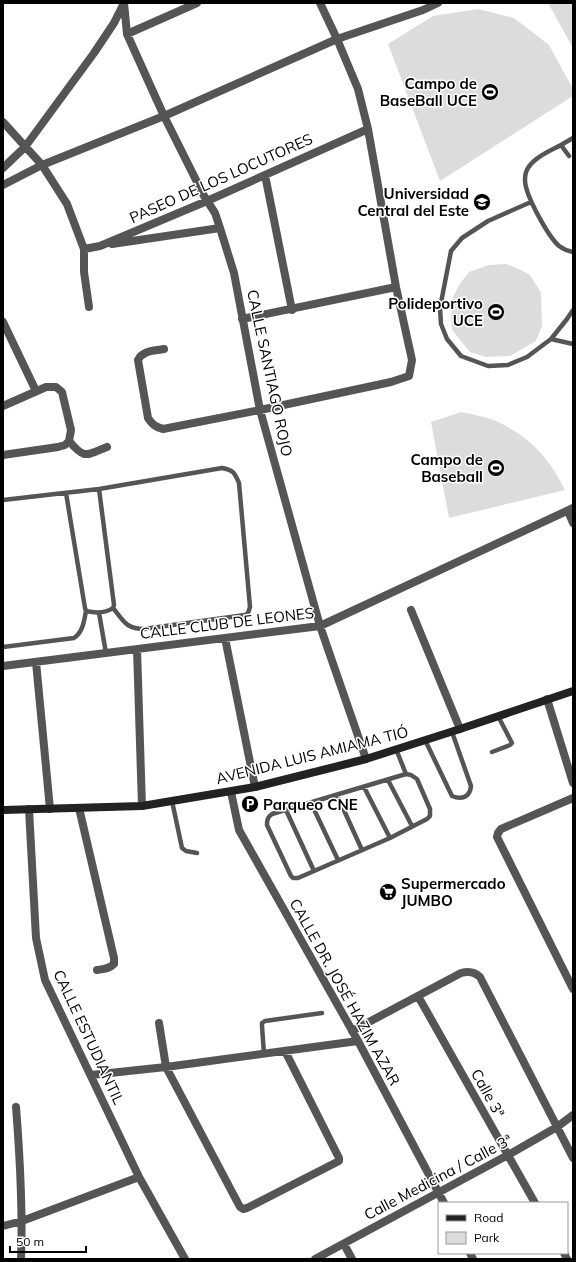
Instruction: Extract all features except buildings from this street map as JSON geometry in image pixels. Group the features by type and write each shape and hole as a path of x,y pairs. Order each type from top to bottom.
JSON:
{"main road":[{"name":"AVENIDA LUIS AMIAMA TIÓ","path":"3,810 142,806 256,787 366,759 573,691"}],"street":[{"path":"3,168 25,147 94,53 114,23 124,3"},
{"name":"CALLE SANTIAGO ROJO","path":"124,3 127,34 164,116 207,201 215,213 220,228 234,273 260,410 320,626 366,759"},
{"path":"127,34 197,3"},
{"path":"164,349 146,352 141,355 138,360 148,418 152,424 162,429 391,382 409,376 412,360 396,287 368,129 358,90 320,3"},
{"path":"3,185 42,165 164,116 337,39 421,6 438,3"},
{"path":"3,122 42,165 68,204 84,249 84,272 89,307"},
{"name":"PASEO DE LOS LOCUTORES","path":"84,249 100,246 207,201 368,129"},
{"path":"265,175 292,310"},
{"path":"100,246 220,228"},
{"path":"242,319 292,310 396,287"},
{"path":"3,322 36,391"},
{"path":"3,406 36,391 52,386 60,389 62,392 71,430 69,440 65,445 3,456"},
{"path":"69,440 81,454 87,454 107,447"},
{"path":"570,509 573,523"},
{"name":"CALLE CLUB DE LEONES","path":"3,666 320,626 570,509"},
{"path":"411,610 460,729"},
{"path":"225,638 256,787"},
{"path":"137,649 142,806"},
{"path":"36,662 50,809"},
{"path":"547,699 573,783"},
{"name":"CALLE DR. JOSÉ HAZIM AZAR","path":"231,792 239,830 352,1031 443,1202"},
{"path":"573,798 501,829 497,837 573,989"},
{"path":"79,808 114,958 114,964 112,966 97,970"},
{"name":"CALLE ESTUDIANTIL","path":"29,810 36,938 45,980 139,1177 185,1259"},
{"path":"352,1031 463,972 470,972 479,976 573,1158"},
{"name":"Calle 3ª","path":"418,996 534,1202"},
{"path":"159,1023 166,1067 240,1207 245,1209 339,1161 339,1158 285,1052"},
{"path":"91,1075 166,1067 358,1042"},
{"path":"16,1107 20,1156 22,1259"},
{"name":"Calle Medicina / Calle 3ª","path":"315,1259 508,1155 557,1127 573,1115"},
{"path":"3,1226 22,1221 139,1177"},
{"path":"344,1244 352,1259"}],"lane":[{"path":"573,138 534,161 527,169 525,180 531,202 552,238 559,246 567,251 573,252"},
{"path":"561,145 569,156"},
{"path":"531,202 488,221 462,238 451,251 440,308 441,324 447,339 461,356 488,366 508,365 527,357 551,339 573,310"},
{"path":"551,339 573,344"},
{"path":"3,500 99,489 222,468 229,469 235,474 239,483 248,567 250,607 248,613 246,615 144,629 131,628 127,625 113,608 99,489"},
{"path":"3,646 74,638 81,630 86,611 66,493"},
{"path":"86,611 99,613 113,608"},
{"path":"99,613 106,653"},
{"path":"492,752 512,743 498,716"},
{"path":"425,740 452,796 458,798 466,796 470,792 471,786 452,732"},
{"path":"396,749 406,774"},
{"path":"406,774 411,774 417,779 430,809 430,816 390,838 298,878 293,878 267,824 269,817 286,810 406,774"},
{"path":"388,780 412,826"},
{"path":"364,787 390,838"},
{"path":"337,795 362,850"},
{"path":"172,801 182,848 186,851 197,853"},
{"path":"311,803 338,860"},
{"path":"286,810 314,870"},
{"path":"264,1054 262,1023 265,1021 322,1013"}],"green space":[{"path":"548,3 573,3 573,48"},
{"name":"Campo de BaseBall UCE","path":"478,9 514,18 549,45 573,89 573,96 440,181 388,44 433,16"},
{"name":"Polideportivo UCE","path":"506,264 530,275 541,293 542,326 536,341 510,356 486,357 470,352 452,330 452,299 459,285 469,272 489,265"},
{"name":"Campo de Baseball","path":"461,412 491,419 515,431 526,439 552,467 565,490 449,518 431,422"}],"place":[{"name":"Campo de BaseBall UCE","path":"490,92"},
{"name":"Universidad Central del Este","path":"482,202"},
{"name":"Polideportivo UCE","path":"496,312"},
{"name":"Campo de Baseball","path":"496,468"},
{"name":"Parqueo CNE","path":"250,804"},
{"name":"Supermercado JUMBO","path":"388,892"}]}
